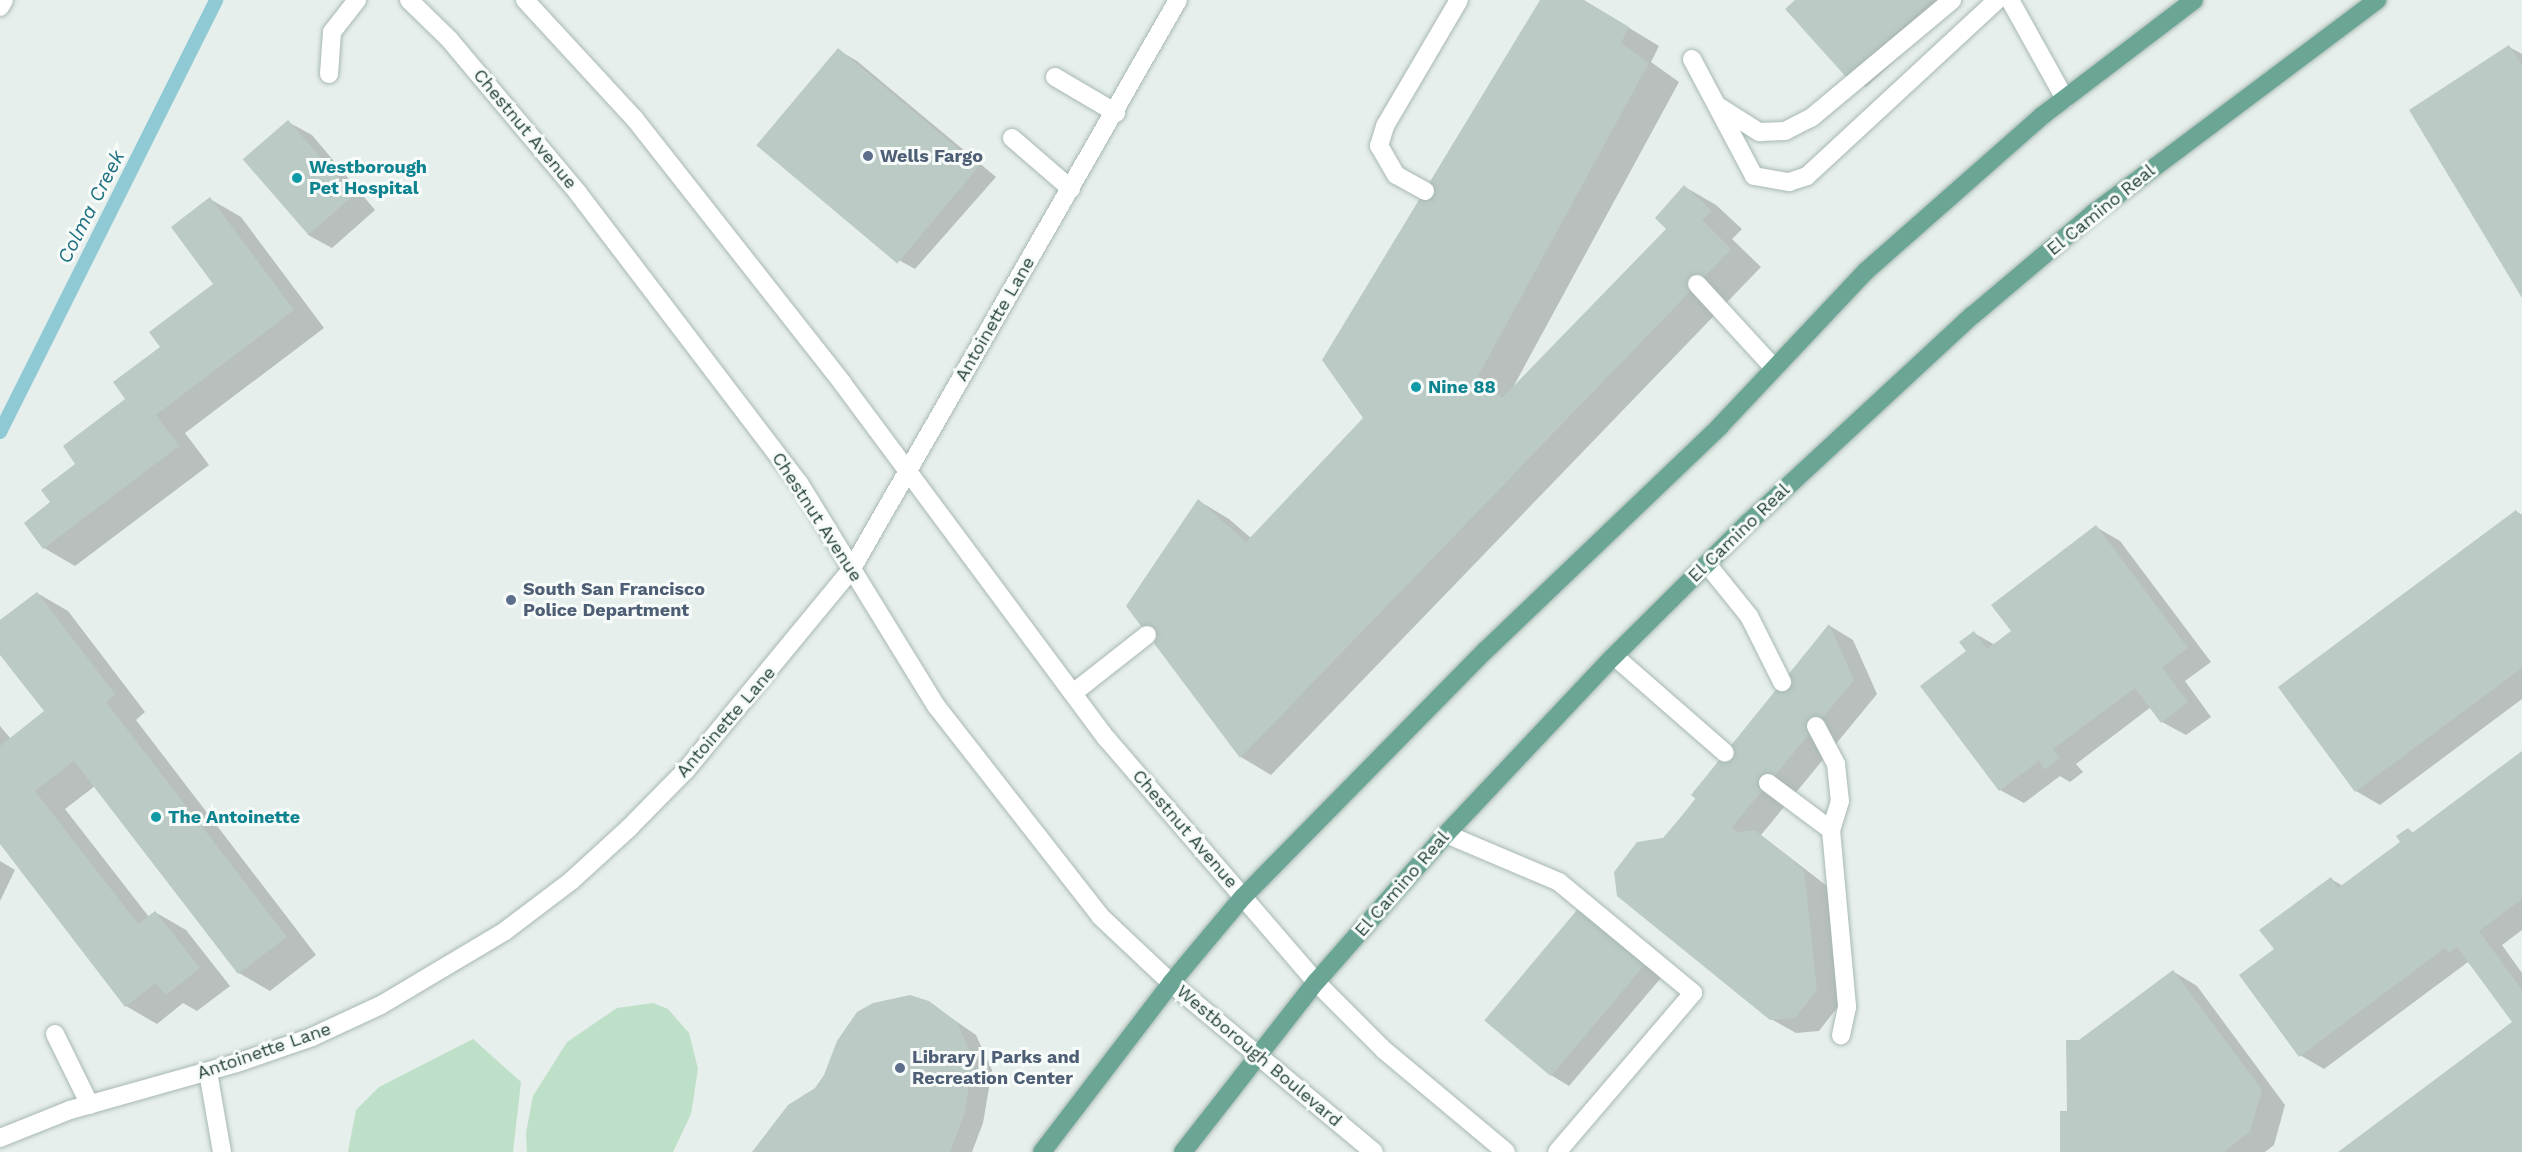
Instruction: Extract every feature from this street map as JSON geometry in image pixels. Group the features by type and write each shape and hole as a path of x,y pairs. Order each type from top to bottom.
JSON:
{"main road":[{"path":"0,7 4,0"},
{"path":"329,74 332,32 357,0"},
{"name":"Chestnut Avenue","path":"409,0 449,39 578,193 799,483 851,570 944,716 1100,916 1171,983"},
{"name":"Chestnut Avenue","path":"525,0 634,118 908,470 1107,739 1244,897"},
{"name":"Antoinette Lane","path":"0,1138 90,1105 208,1072 312,1037 381,1005 505,931 571,882 686,770 851,570 1116,113 1178,0"},
{"path":"1425,190 1396,175 1379,146 1385,126 1459,0"},
{"path":"1717,105 1759,132 1785,131 1811,118 1952,0"},
{"path":"1692,59 1754,176 1789,182 1808,176 1997,0"},
{"path":"2010,0 2064,99"},
{"path":"1042,1152 1171,983 1244,897 1494,642 1720,426 1866,271 2064,99 2194,0"},
{"name":"El Camino Real","path":"1183,1152 1316,982 1446,834 1614,656 1707,564 1855,422 2095,212 2377,0"},
{"path":"1054,77 1116,113"},
{"path":"1012,138 1071,189"},
{"path":"1697,284 1774,368"},
{"path":"1707,564 1749,616 1782,682"},
{"path":"1073,693 1147,635"},
{"path":"1614,656 1725,753"},
{"path":"1816,726 1836,764 1840,801 1831,830 1847,1007 1841,1035"},
{"path":"1768,783 1831,830"},
{"path":"1446,834 1559,882 1693,993 1557,1152"},
{"path":"1244,897 1316,982 1384,1050 1506,1152"},
{"name":"Westborough Boulevard","path":"1171,983 1374,1152"},
{"path":"55,1034 90,1105"},
{"path":"208,1072 222,1152"}],"green space":[{"path":"653,1003 668,1009 689,1033 698,1069 691,1114 673,1152 527,1152 526,1133 533,1096 567,1042 617,1008"},
{"path":"473,1039 521,1082 513,1152 348,1152 356,1110 379,1087"}],"building":[{"name":"Nine 88","path":"1540,0 1584,0 1629,27 1621,43 1649,63 1478,376 1502,398 1666,229 1655,218 1684,185 1712,211 1702,220 1731,249 1240,758 1126,606 1198,499 1246,542 1363,418 1322,360"},
{"path":"1795,0 1932,0 1846,77 1785,9"},
{"path":"2509,45 2522,65 2522,298 2409,110"},
{"name":"Wells Fargo","path":"838,48 979,166 897,264 756,145"},
{"name":"Westborough Pet Hospital","path":"288,120 354,195 308,235 243,159"},
{"path":"210,197 294,310 156,415 179,446 43,549 24,523 50,502 41,490 75,464 63,446 125,399 113,382 160,347 149,332 213,284 171,227"},
{"path":"2516,510 2522,518 2522,668 2355,792 2278,687"},
{"path":"2096,525 2188,648 2162,667 2188,702 2161,723 2135,688 2053,749 2060,758 2045,770 2039,761 1999,791 1920,686 1966,651 1959,642 1974,631 1987,649 2011,631 1991,605"},
{"name":"The Antoinette","path":"37,592 115,694 106,702 287,937 238,974 74,761 35,791 138,924 155,911 200,968 166,995 156,983 125,1007 0,844 0,746 44,711 0,655 0,620"},
{"path":"1829,624 1854,680 1732,827 1737,832 1755,830 1804,870 1817,990 1795,1018 1770,1020 1617,896 1614,872 1637,842 1663,838 1696,799 1691,795"},
{"path":"2522,751 2522,899 2479,931 2522,990 2522,1152 2338,1152 2512,1022 2457,947 2449,953 2445,948 2299,1057 2239,975 2274,949 2259,930 2331,877 2338,888 2400,842 2396,836 2408,828 2412,833"},
{"path":"1582,904 1649,960 1551,1076 1484,1020"},
{"path":"2173,970 2262,1090 2250,1131 2224,1152 2060,1152 2060,1111 2067,1111 2066,1040 2079,1040"},
{"name":"Library | Parks and Recreation Center","path":"910,995 929,1001 957,1022 973,1059 965,1112 950,1152 752,1152 788,1105 815,1088 824,1075 837,1041 857,1012 873,1003"}],"waterway":[{"name":"Colma Creek","path":"0,432 216,0"}],"place":[{"name":"Wells Fargo","path":"868,156"},
{"name":"Westborough Pet Hospital","path":"297,178"},
{"name":"Nine 88","path":"1416,387"},
{"name":"South San Francisco Police Department","path":"511,600"},
{"name":"The Antoinette","path":"156,817"},
{"name":"Library | Parks and Recreation Center","path":"900,1068"}]}
